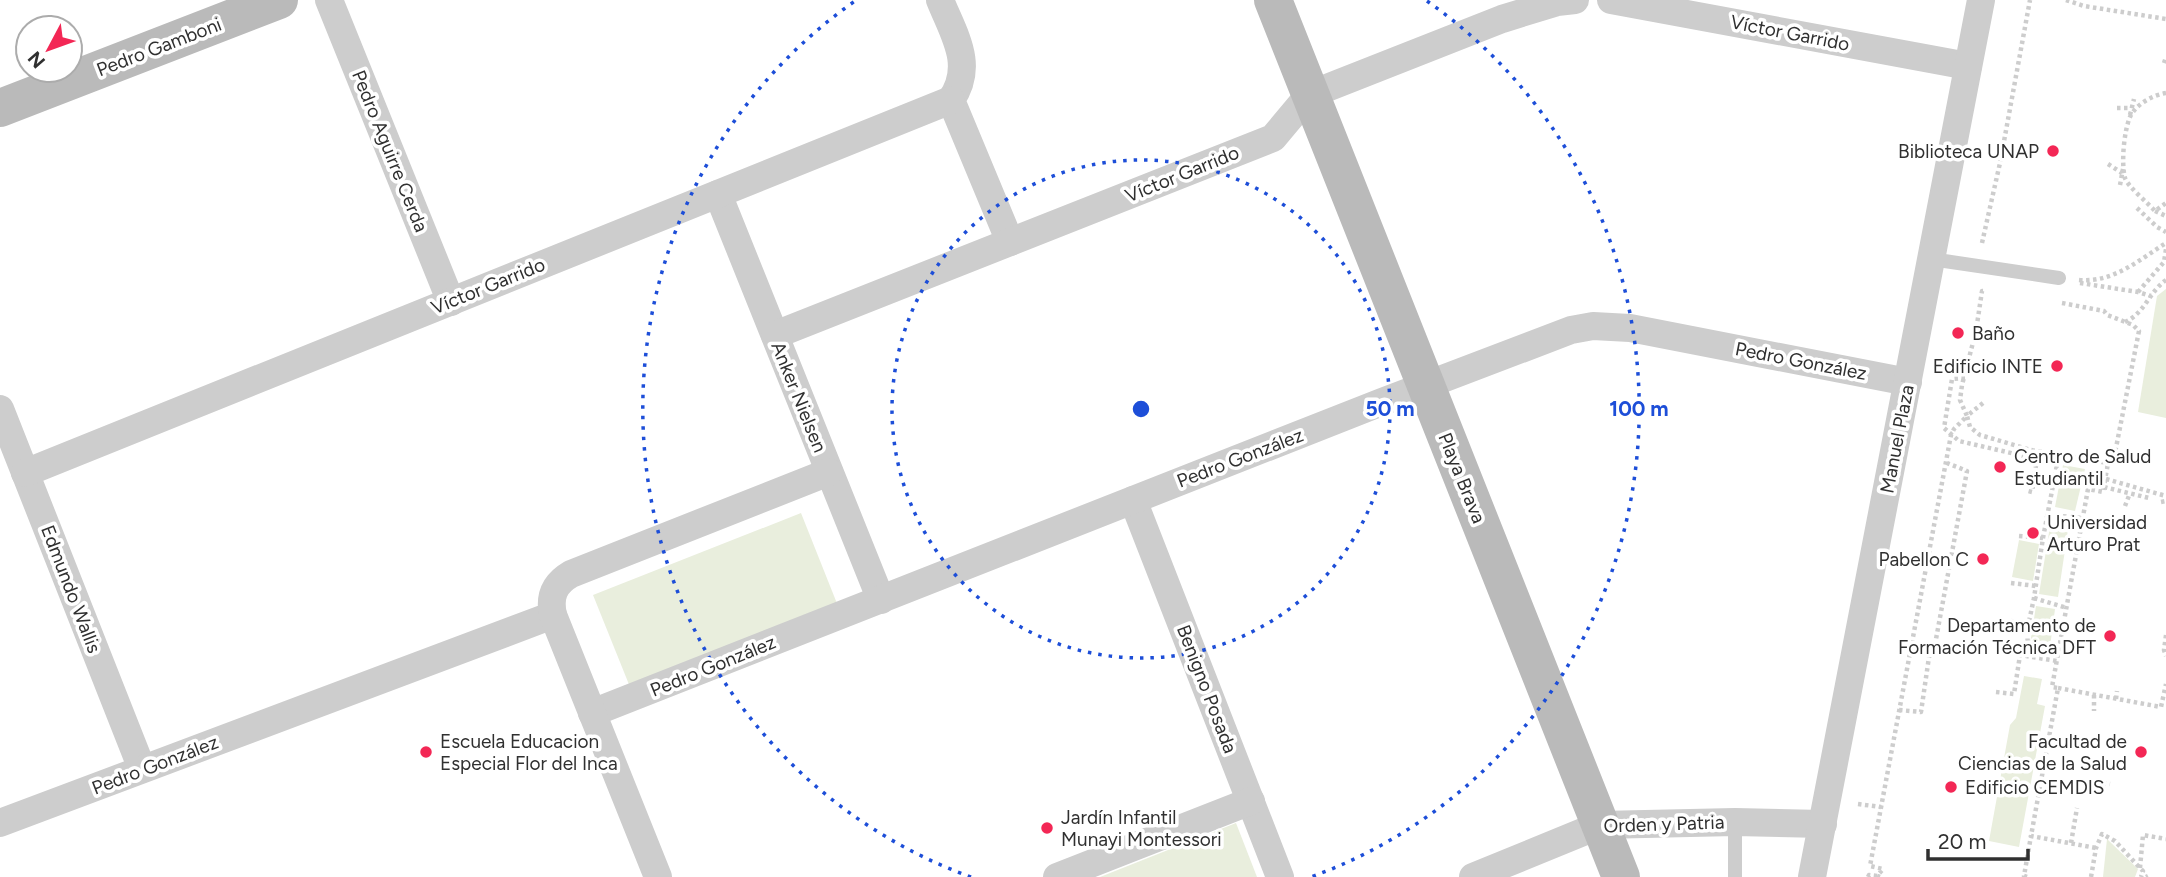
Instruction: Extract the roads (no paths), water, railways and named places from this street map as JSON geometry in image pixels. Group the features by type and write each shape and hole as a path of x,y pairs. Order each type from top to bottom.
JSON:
{"street":[{"name":"Pedro Gamboni","path":"0,108 279,0"},
{"name":"Pedro Aguirre Cerda","path":"329,0 451,302"},
{"path":"940,0 963,65 962,78 951,100 1010,242"},
{"name":"Playa Brava","path":"1273,0 1621,877"},
{"name":"Víctor Garrido","path":"775,335 1273,138 1309,94 1502,19 1558,2 1575,0"},
{"name":"Víctor Garrido","path":"1611,0 1968,66"},
{"name":"Manuel Plaza","path":"1812,877 1908,382 1953,263 1968,66 1981,0"},
{"name":"Víctor Garrido","path":"25,473 951,100"},
{"name":"Anker Nielsen","path":"719,194 881,600"},
{"name":"Pedro González","path":"592,713 1570,330 1611,326 1908,382"},
{"name":"Edmundo Wallis","path":"0,409 142,769"},
{"path":"658,877 553,615 550,604 556,585 571,574 830,472"},
{"name":"Benigno Posada","path":"1133,500 1280,877"},
{"name":"Pedro González","path":"0,823 553,615"},
{"path":"1057,877 1251,801"},
{"name":"Orden y Patria","path":"1473,877 1600,825 1735,822 1823,824"}],"lane":[{"path":"1953,263 2059,278"},
{"path":"1735,822 1735,877"}],"place":[{"name":"Biblioteca UNAP","path":"2053,151"},
{"name":"Baño","path":"1958,333"},
{"name":"Edificio INTE","path":"2057,366"},
{"name":"Centro de Salud Estudiantil","path":"2000,467"},
{"name":"Universidad Arturo Prat","path":"2033,533"},
{"name":"Pabellon C","path":"1983,559"},
{"name":"Departamento de Formación Técnica DFT","path":"2110,636"},
{"name":"Escuela Educacion Especial Flor del Inca","path":"426,752"},
{"name":"Facultad de Ciencias de la Salud","path":"2141,752"},
{"name":"Edificio CEMDIS","path":"1951,787"},
{"name":"Jardín Infantil Munayi Montessori","path":"1047,828"}]}
